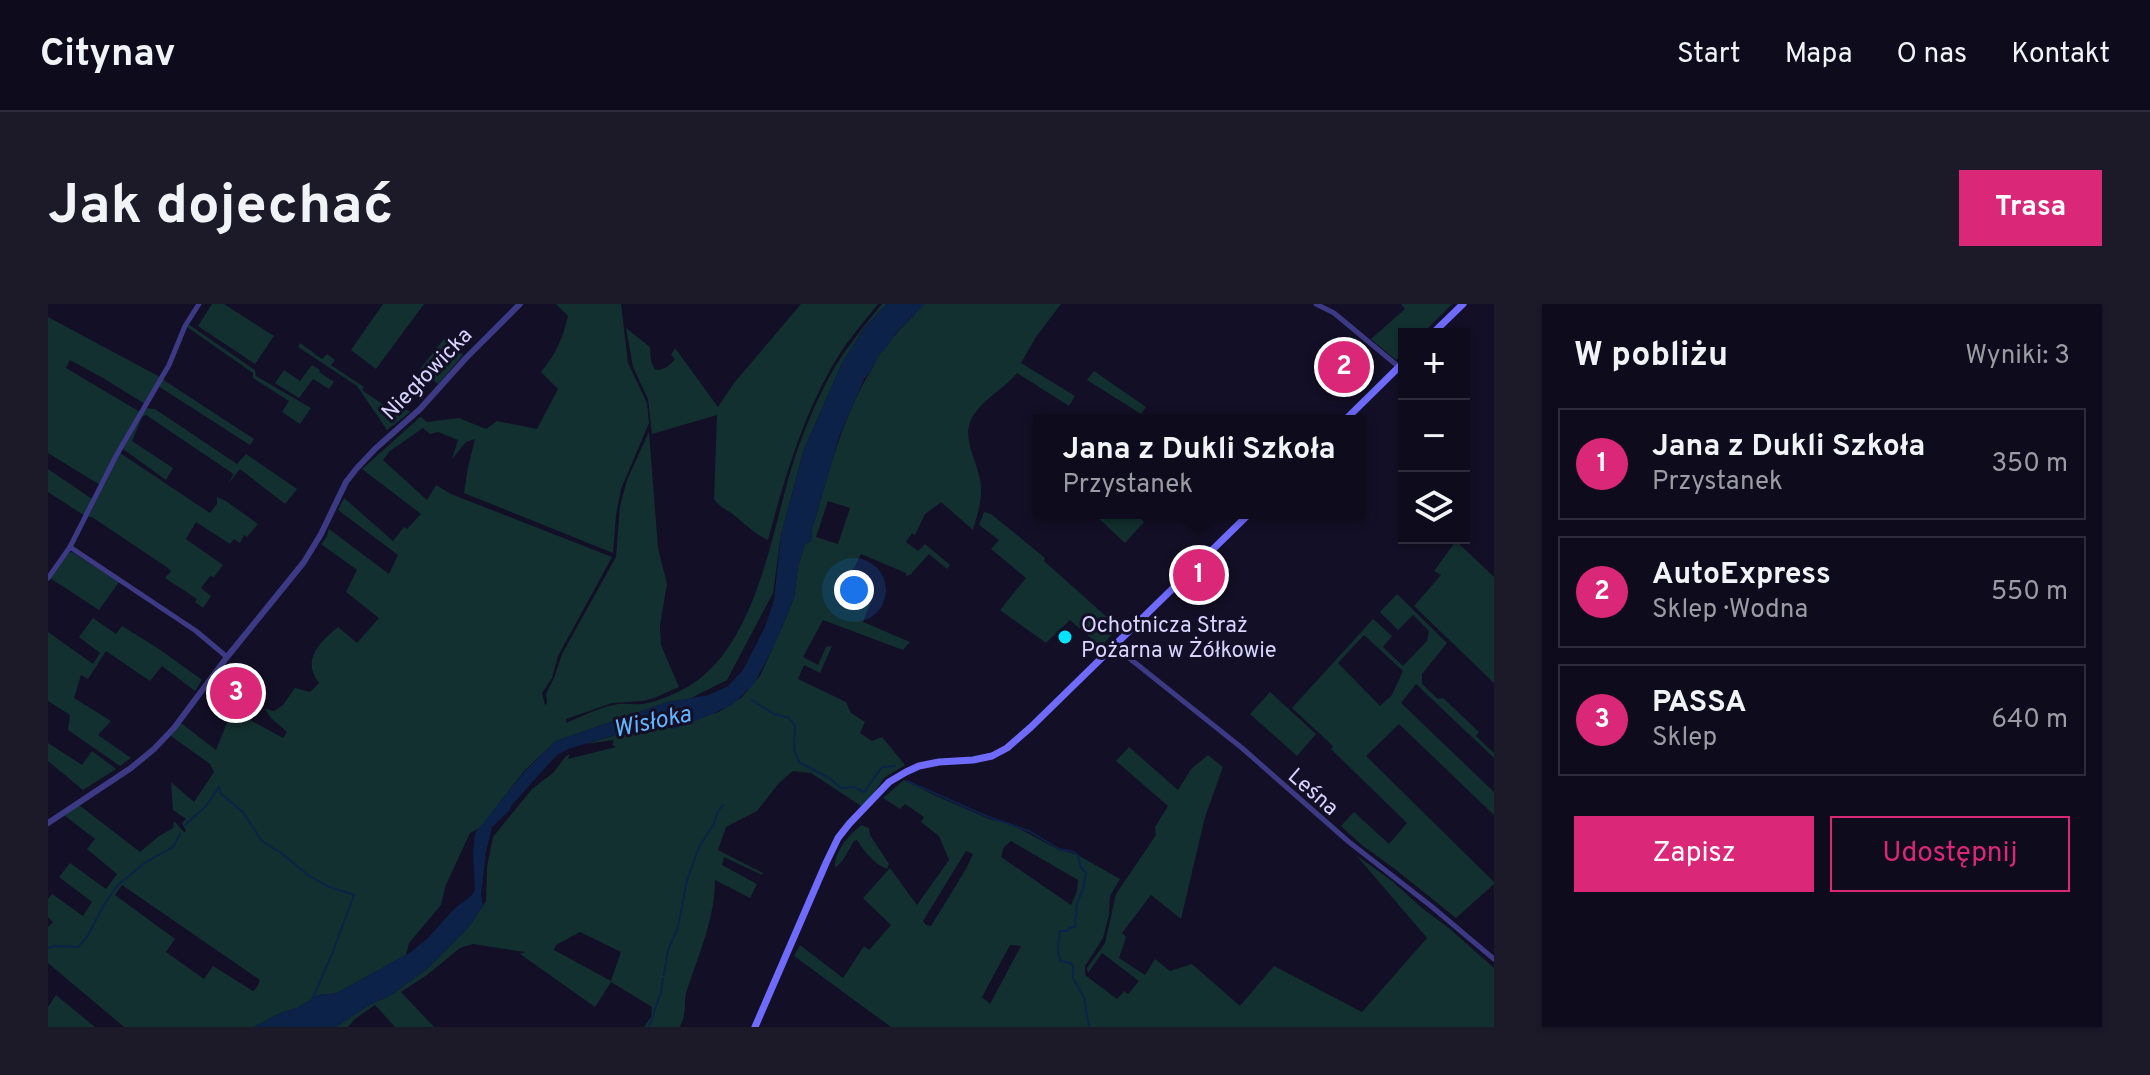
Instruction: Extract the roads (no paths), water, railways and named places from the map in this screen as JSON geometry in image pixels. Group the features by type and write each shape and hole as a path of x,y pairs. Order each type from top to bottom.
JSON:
{"main road":[{"path":"1438,328 1463,304"},
{"path":"1350,415 1398,368"},
{"path":"755,1027 838,838 866,805 889,782 919,766 992,756 1007,748 1244,519"}],"street":[{"path":"48,578 70,547 199,304"},
{"name":"Niegłowicka","path":"48,823 114,780 154,749 174,728 304,562 346,482 358,466 420,409 520,304"},
{"path":"1316,304 1334,313 1398,361"},
{"path":"70,547 196,631 227,657"},
{"name":"Leśna","path":"1114,646 1242,748 1349,842 1494,959"}],"water":[{"name":"Wisłoka","path":"887,304 925,304 896,333 864,379 839,437 811,541 805,544 798,566 794,598 754,684 732,705 701,719 673,729 669,728 670,723 641,727 557,755 492,827 481,895 483,905 468,928 427,969 391,995 369,1005 336,1027 254,1027 319,995 337,993 411,952 428,938 475,890 475,833 525,771 556,741 668,702 709,695 728,686 743,670 765,627 774,600 781,535 804,449 843,361 865,327"}],"waterway":[{"path":"752,700 774,714 789,718 795,726 794,750 799,762 841,788 854,787 864,792 882,767 895,766"},
{"path":"907,781 986,816 1029,831 1059,849 1078,855 1080,866 1086,873 1077,903 1075,927 1060,931 1058,948 1060,961 1073,966 1073,978 1084,997 1089,1027"},
{"path":"185,825 206,806 219,787 221,794 242,811 262,841 308,875 327,886 354,895 312,1000"},
{"path":"664,975 687,880 699,847 723,805"},
{"path":"48,948 78,947 118,885 146,862 173,847 180,834"},
{"path":"649,1027 663,978"}],"place":[{"name":"AutoExpress","path":"1344,367"},
{"name":"Jana z Dukli Szkoła","path":"1199,575"},
{"name":"Ochotnicza Straż Pożarna w Żółkowie","path":"1065,637"},
{"name":"PASSA","path":"236,693"}]}
